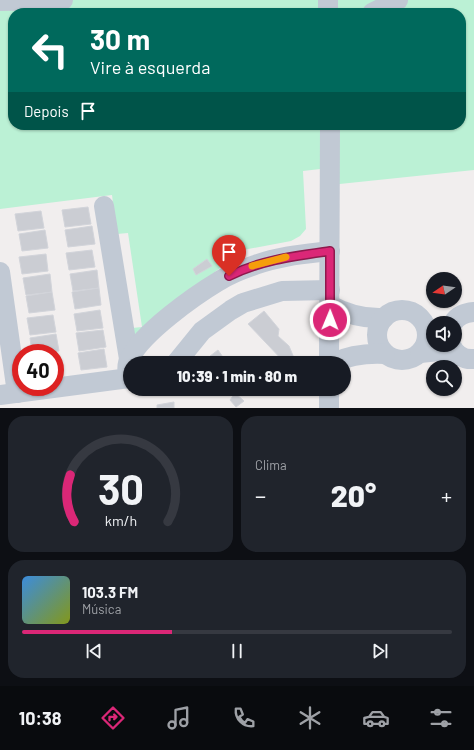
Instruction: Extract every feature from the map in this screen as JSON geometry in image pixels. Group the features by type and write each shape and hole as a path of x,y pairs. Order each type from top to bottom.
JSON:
{"street":[{"path":"0,1 63,0"},
{"path":"382,8 398,0"},
{"path":"329,356 330,130"},
{"path":"104,206 127,356"},
{"path":"134,356 137,347 147,336 167,319 220,280 257,264 282,258 330,251"},
{"path":"0,272 8,394 123,373"},
{"path":"182,356 202,331 230,310 255,298 282,291 330,298 343,312 357,317 384,318"},
{"path":"426,322 413,313 397,311 384,318 378,332 378,340 381,348 386,354 399,360 414,358 425,346 426,342"},
{"path":"459,316 468,312 474,312"},
{"path":"420,352 439,351 460,353"},
{"path":"351,357 362,354 386,354"},
{"path":"329,396 329,408"}],"green space":[{"path":"0,0 474,0 474,170 330,185 329,168 303,171 306,229 300,236 291,241 243,250 133,336 132,328 142,327 128,233 117,234 112,195 0,209"}],"building":[{"path":"88,207 91,224 65,227 62,210"},
{"path":"41,211 44,228 18,231 15,214"},
{"path":"92,226 95,244 68,247 65,230"},
{"path":"45,230 48,248 22,251 19,234"},
{"path":"92,250 95,267 69,270 66,253"},
{"path":"46,254 48,271 22,274 19,257"},
{"path":"207,259 212,266 196,275 193,269"},
{"path":"97,270 99,288 73,291 70,274"},
{"path":"50,274 52,292 26,295 23,278"},
{"path":"99,288 101,305 75,309 72,292"},
{"path":"52,292 55,310 29,313 26,296"},
{"path":"100,310 103,328 77,331 74,314"},
{"path":"264,311 279,329 278,336 289,346 293,356 278,356 248,324"},
{"path":"53,315 56,332 30,335 27,318"},
{"path":"103,330 106,347 79,351 76,333"},
{"path":"56,334 58,344 31,344 30,338"},
{"path":"104,349 107,367 81,370 78,353"},
{"path":"218,350 222,356 210,356"},
{"path":"233,396 238,396 244,401 236,407 230,400"},
{"path":"174,402 174,408 157,408 157,405"}],"slow traffic":[{"path":"252,266 286,257"}],"route":[{"path":"229,276 257,264 282,258 330,251 330,320"}]}
